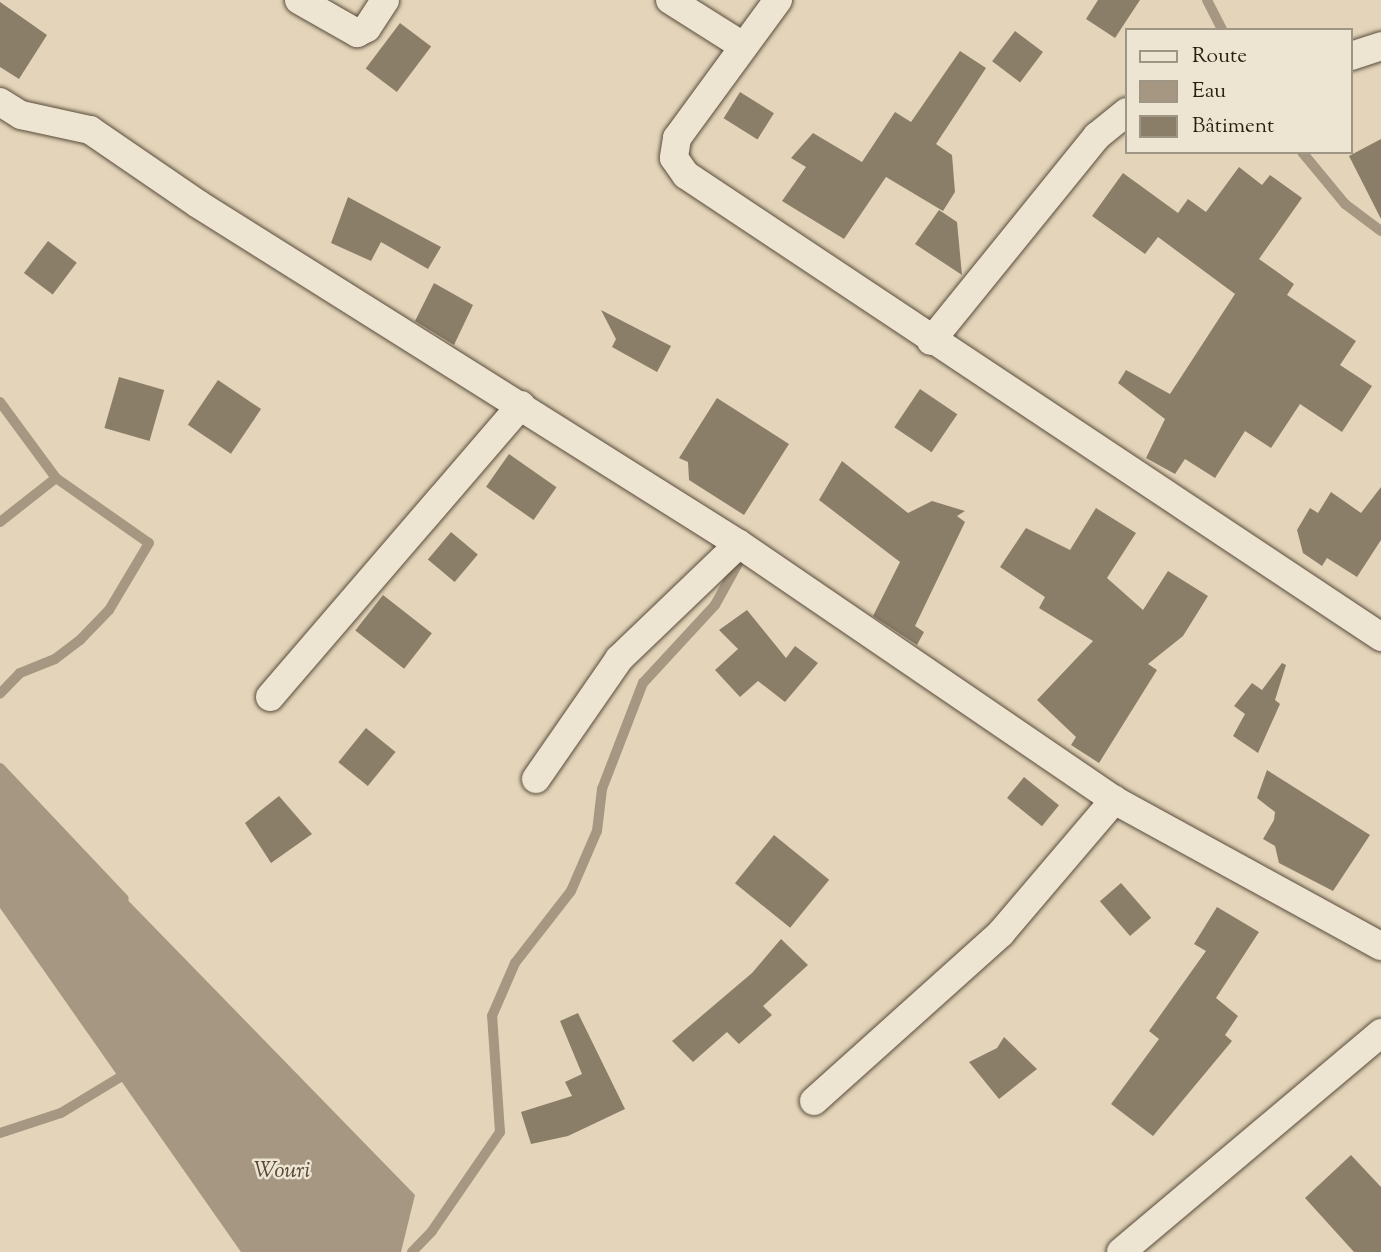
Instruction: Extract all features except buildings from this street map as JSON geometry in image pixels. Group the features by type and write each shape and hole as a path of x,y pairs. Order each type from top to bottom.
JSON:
{"street":[{"path":"299,0 357,33 367,28 385,0"},
{"path":"670,0 743,46"},
{"path":"778,0 677,138 674,158 686,175 931,341 1381,637"},
{"path":"1353,54 1381,46"},
{"path":"0,102 21,115 90,130 198,204 522,405 739,544 1114,800 1381,946"},
{"path":"931,341 1097,136 1126,114"},
{"path":"270,697 522,405"},
{"path":"536,779 619,659 739,544"},
{"path":"814,1101 1001,933 1114,800"},
{"path":"1121,1252 1381,1032"}],"water":[{"name":"Wouri","path":"0,769 415,1195 401,1252 241,1252 0,908"}],"waterway":[{"path":"1207,0 1221,28"},
{"path":"1304,154 1345,204 1381,231"},
{"path":"0,402 56,478 149,543 109,610 80,640 55,659 20,673 0,694"},
{"path":"0,522 56,478"},
{"path":"412,1252 432,1231 500,1132 492,1016 515,963 571,891 597,831 602,789 643,683 715,605 742,556"},
{"path":"0,768 124,899"},
{"path":"0,1133 61,1113 130,1071"}]}
